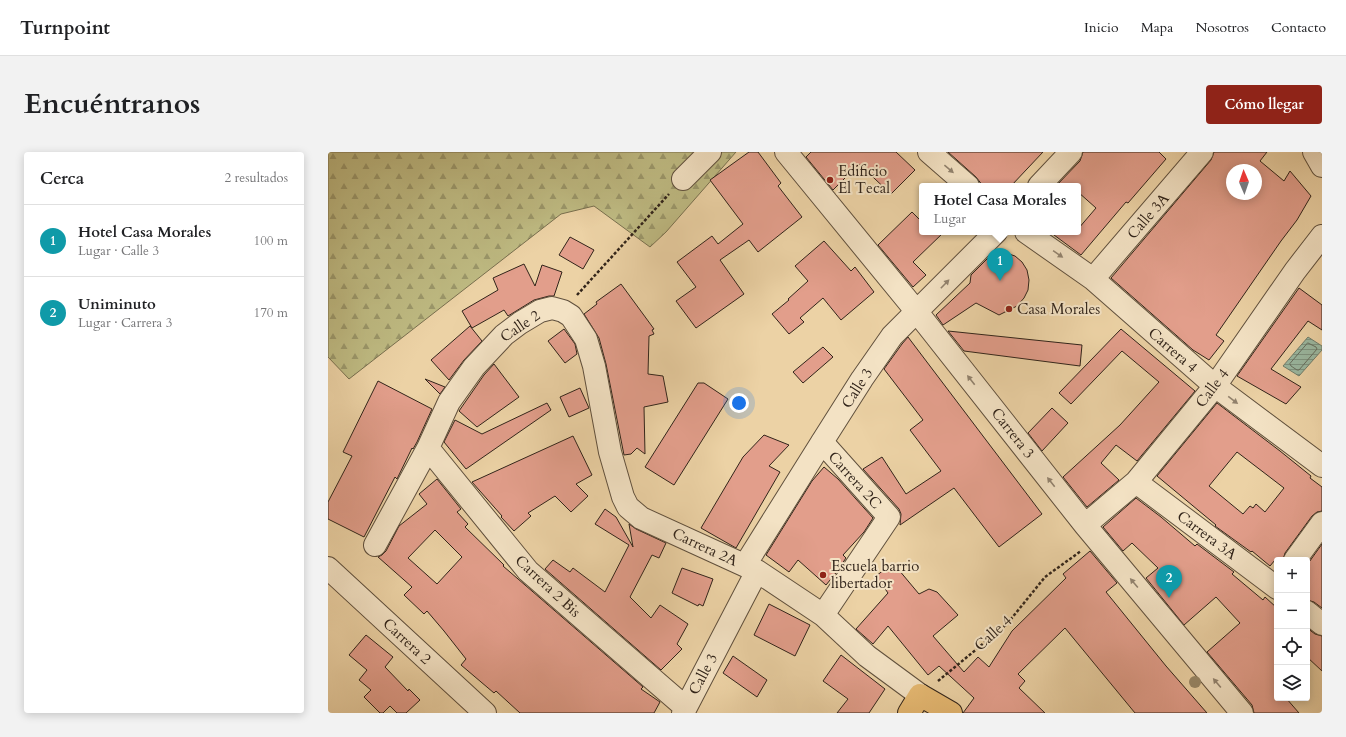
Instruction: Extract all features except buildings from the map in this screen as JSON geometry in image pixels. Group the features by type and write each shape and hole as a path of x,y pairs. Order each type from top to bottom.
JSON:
{"main road":[{"name":"Carrera 2A","path":"915,704 951,713"}],"street":[{"path":"683,178 710,152"},
{"name":"Carrera 3","path":"786,152 917,312 1091,532 1242,713"},
{"path":"929,152 965,183"},
{"path":"1042,183 1071,152"},
{"name":"Calle 3A","path":"1093,279 1202,152"},
{"path":"1314,152 1322,166"},
{"name":"Calle 3","path":"684,710 751,568 822,442 862,379 892,336 993,235"},
{"name":"Carrera 4","path":"1030,235 1093,279 1215,386 1322,466"},
{"name":"Calle 4","path":"1091,532 1136,482 1215,386 1295,271 1322,236"},
{"name":"Calle 2","path":"375,545 428,448 449,402 474,367 488,351 515,327 540,311 552,308 563,311"},
{"name":"Carrera 2A","path":"563,311 571,316 586,339 594,366 610,452 623,497 628,507 641,518 751,568 823,615 915,704"},
{"name":"Carrera 2C","path":"822,442 889,517 823,615"},
{"name":"Carrera 2 Bis","path":"428,448 528,571 684,710"},
{"name":"Carrera 3A","path":"1136,482 1274,585"},
{"path":"1297,557 1322,523"},
{"name":"Carrera 2","path":"328,568 485,713"},
{"path":"1310,614 1322,624"}],"path":[{"name":"Calle 2","path":"563,311 683,178"},
{"name":"Calle 4","path":"915,704 1007,624 1045,577 1091,532"}],"green space":[{"path":"328,152 736,152 666,232 650,247 594,206 561,214 349,379 328,357"}],"water":[{"path":"1308,337 1322,346 1322,350 1299,376 1283,366"}],"place":[{"name":"Edificio El Tecal","path":"830,180"},
{"name":"Hotel Casa Morales","path":"1000,281"},
{"name":"Casa Morales","path":"1009,309"},
{"name":"Escuela barrio libertador","path":"823,575"},
{"name":"Uniminuto","path":"1169,598"}]}
